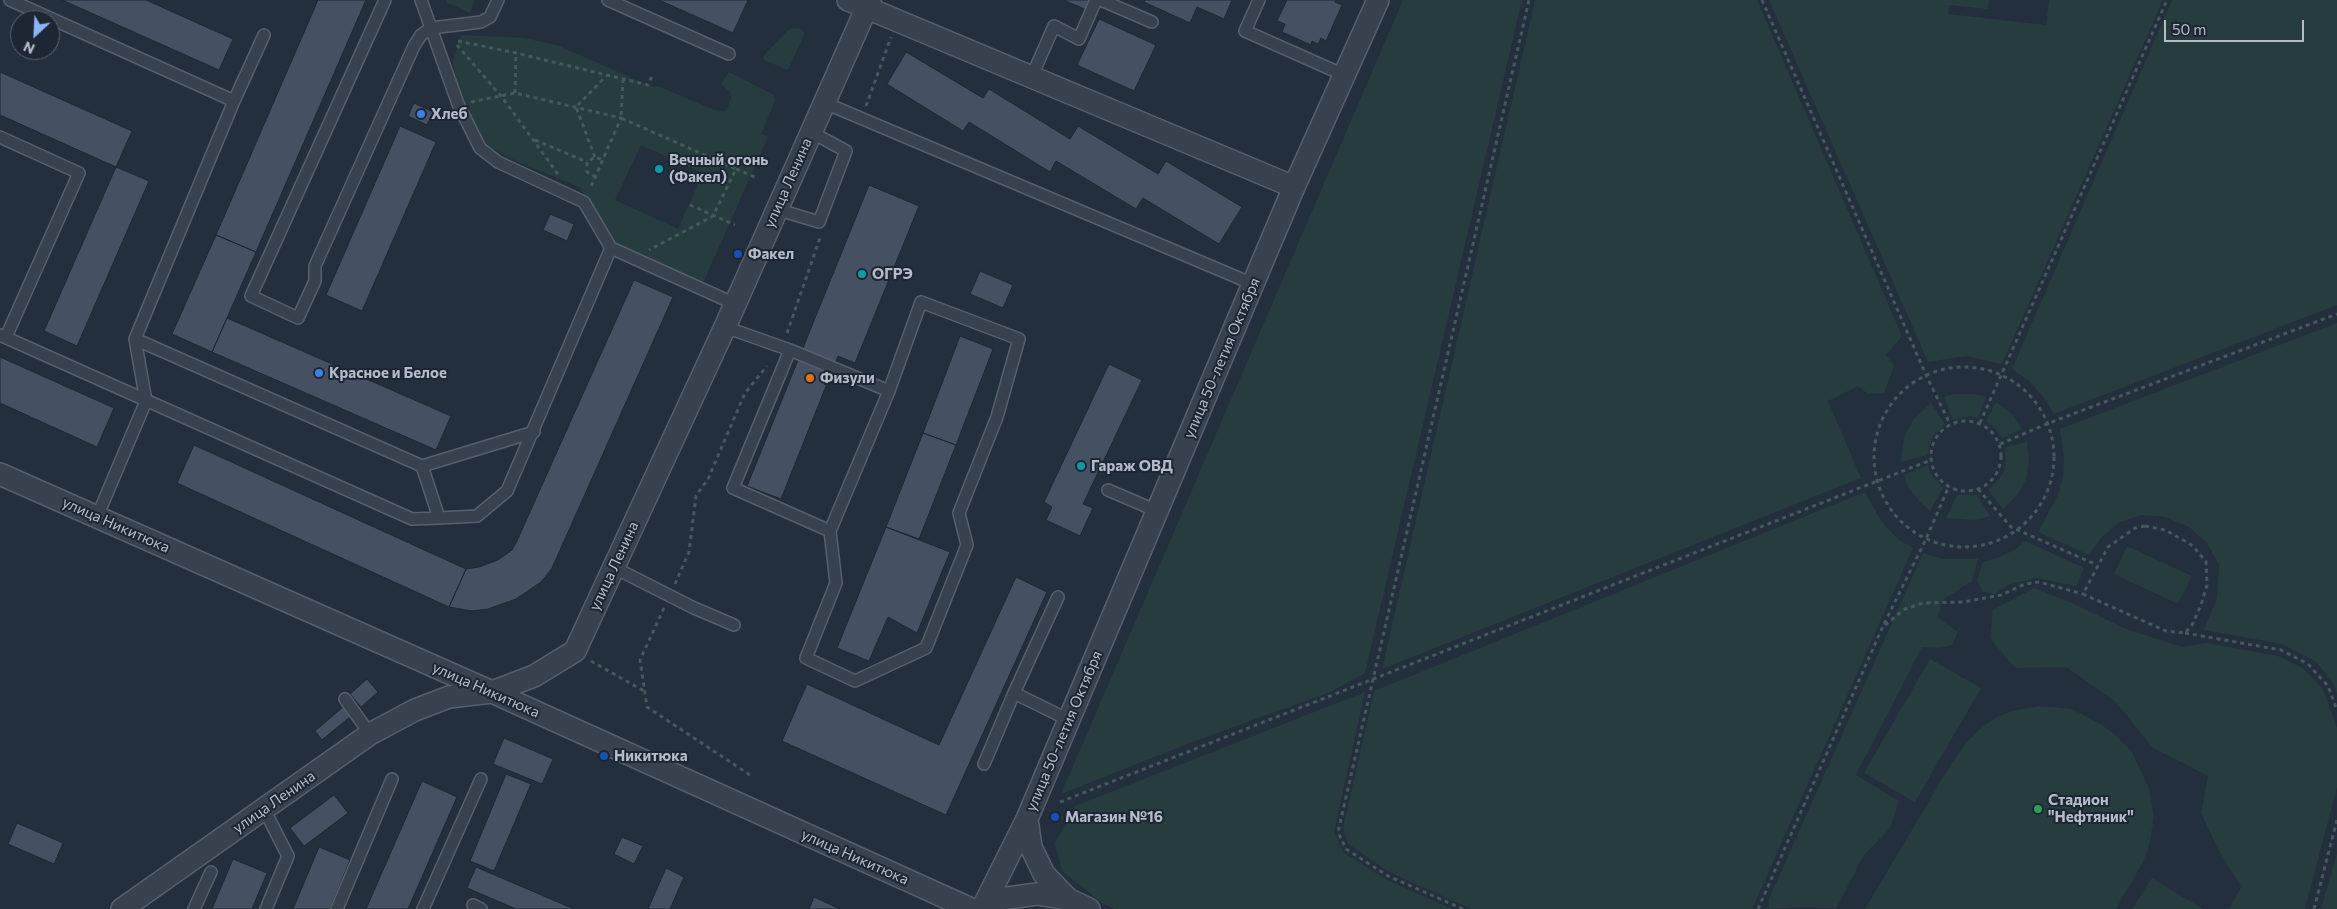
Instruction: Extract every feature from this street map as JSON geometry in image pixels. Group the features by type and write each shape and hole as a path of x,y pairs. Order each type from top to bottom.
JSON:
{"street":[{"name":"улица 50-летия Октября","path":"982,909 1027,819 1294,187 1378,0"},
{"path":"862,3 1294,187"},
{"name":"улица Ленина","path":"122,909 370,734 415,710 449,697 492,692 534,676 575,651 725,327 776,209 825,103 862,3"},
{"name":"улица Никитюка","path":"0,474 492,692 971,909"},
{"path":"1027,819 1031,847 1044,874 1066,904"},
{"path":"986,909 1001,899 1037,894 1066,904 1089,909"}],"lane":[{"path":"10,0 234,101"},
{"path":"385,0 251,296 298,318 315,281 315,266 414,46 421,35 431,28 481,22 490,17 498,0"},
{"path":"421,0 458,104 480,148 492,158 580,200 611,248 735,304"},
{"path":"608,0 729,54"},
{"path":"1032,76 1054,26 1079,39 1096,0"},
{"path":"1101,0 1152,22"},
{"path":"1259,0 1245,31 1344,75"},
{"path":"97,517 146,401 135,339 234,101 264,35"},
{"path":"825,103 1253,284"},
{"path":"776,209 819,222 846,151 811,132"},
{"path":"0,137 79,173 3,336 412,518 477,516 507,491 534,432 611,248"},
{"path":"921,302 1019,339 997,417 959,513 967,545 926,648 855,681 806,658 836,583 830,531 889,391 921,302"},
{"path":"725,327 790,350 889,391"},
{"path":"135,339 422,466 534,432"},
{"path":"790,350 733,488 830,531"},
{"path":"422,466 439,518"},
{"path":"1108,490 1157,511"},
{"path":"613,568 694,608 734,625"},
{"path":"984,764 1058,597"},
{"path":"1014,693 1069,720"},
{"path":"344,699 370,734"},
{"path":"337,909 392,778"},
{"path":"423,909 481,779"},
{"path":"264,809 288,856 266,909"},
{"path":"194,909 212,872"}],"path":[{"path":"1463,909 1388,876 1346,849 1338,832 1529,0"},
{"path":"1762,0 1926,375 1950,424"},
{"path":"1980,424 2167,0"},
{"path":"623,79 621,118 596,177 580,200 502,96 457,43 516,53 648,85 653,74"},
{"path":"515,93 516,53"},
{"path":"576,107 606,75"},
{"path":"458,104 515,93 621,118 757,178"},
{"path":"576,107 595,157 603,160"},
{"path":"535,140 587,162"},
{"path":"587,162 595,157"},
{"path":"587,162 587,172 596,177"},
{"path":"633,258 713,216 736,169"},
{"path":"690,205 735,225"},
{"path":"2000,444 2049,423 2337,314"},
{"path":"1951,367 1977,367 2003,375 2027,392 2038,403 2049,423 2055,446 2054,471 2050,486 2035,514 2017,531 1996,542 1973,548 1949,547 1926,539 1909,529 1895,516 1884,499 1877,480 1874,455 1878,430 1888,408 1905,389 1926,375 1951,367"},
{"path":"1964,421 1980,424 1991,431 2000,444 2000,466 1996,476 1988,484 1978,489 1958,490 1940,480 1934,470 1931,460 1934,443 1943,429 1950,424 1964,421"},
{"path":"1060,802 1931,460"},
{"path":"1758,909 1883,626 1926,539 1949,486"},
{"path":"1978,489 2011,527 2017,531 2097,566"},
{"path":"2083,594 2097,566 2115,541 2135,528 2145,526 2165,530 2193,546 2206,562 2207,585 2192,625 2185,633"},
{"path":"1883,626 1905,609 1923,603 1964,602 2001,595 2025,584 2038,582 2083,594 2166,631 2281,650 2308,664 2328,686 2337,710"},
{"path":"575,651 645,691"},
{"path":"2314,909 2337,820"}],"green space":[{"path":"447,0 475,0 470,13 446,2"},
{"path":"1403,0 1522,0 1365,673 1330,692 1187,744 1061,794"},
{"path":"1535,0 1757,0 1902,336 1886,355 1894,366 1884,393 1868,394 1858,386 1828,401 1861,478 1382,669"},
{"path":"1769,0 1989,0 1988,9 1949,5 1948,14 2046,25 2049,0 2163,0 2002,364 1966,356 1928,362"},
{"path":"2172,0 2337,0 2337,305 2054,414 2044,398 2029,381 2012,369"},
{"path":"794,28 801,29 805,33 788,70 764,60 765,54 788,30"},
{"path":"461,35 525,38 559,46 653,87 658,86 714,110 724,111 727,109 731,93 721,84 729,72 774,95 775,101 761,134 768,137 703,283 621,247 602,233 581,188 516,161 484,144 467,113 457,86 453,62","holes":["641,145 703,173 678,229 615,200"]},
{"path":"2337,323 2337,694 2333,682 2315,661 2282,644 2204,630 2217,598 2219,565 2207,543 2189,527 2165,517 2141,515 2118,523 2100,539 2089,555 2038,532 2057,497 2063,477 2064,457 2060,429"},
{"path":"1954,394 1974,394 1986,397 1978,418 1970,416 1953,420 1944,397"},
{"path":"1996,402 2012,414 2022,429 2002,438 1996,429 1986,421"},
{"path":"1931,403 1945,424 1933,436 1927,455 1901,462 1904,437 1914,419"},
{"path":"2027,442 2029,461 2026,479 2017,495 2003,509 1988,490 1998,481 2004,471 2005,447"},
{"path":"1928,465 1931,474 1943,488 1930,511 1908,487 1904,475"},
{"path":"1865,492 1881,521 1899,540 1913,548 1752,909 1471,909 1389,872 1348,844 1343,828 1374,691"},
{"path":"1957,495 1977,495 1990,516 1975,520 1946,518"},
{"path":"2025,541 2084,568 2076,586 2036,578 2008,585 1995,594 1983,592 1977,580 1983,562 2000,557 2016,549"},
{"path":"2127,546 2192,576 2178,604 2114,574"},
{"path":"1923,553 1943,559 1978,559 1972,581 1944,599 1937,617 1958,632 1952,645 1940,648 1922,647 1856,775 1899,801 1890,828 1864,855 1836,909 1809,907 1769,909 1769,899"},
{"path":"2034,588 2072,603 2126,629 2182,647 2206,643 2278,656 2304,669 2323,689 2337,728 2337,787 2305,909 2229,909 2241,887 2217,847 2201,813 2208,776 2153,748 2115,701 2066,667 2015,668 1990,638 1993,610"},
{"path":"1930,659 1981,688 1915,802 1864,773"},
{"path":"1365,692 1334,831 1343,852 1387,880 1452,909 1115,909 1102,903 1062,871 1055,843 1075,806"},
{"name":"Стадион \"Нефтяник\"","path":"2039,706 2072,709 2102,725 2118,737 2132,752 2149,788 2154,817 2149,846 2143,862 2116,909 1865,909 1951,764 1966,743 1995,718 2012,711"},
{"path":"2337,853 2337,909 2321,909"},
{"path":"2152,878 2158,882 2203,909 2132,909"}],"building":[{"path":"62,0 146,0 233,39 219,70"},
{"path":"318,0 366,0 256,252 216,235"},
{"path":"659,0 748,0 733,33"},
{"path":"1063,0 1092,0 1087,10"},
{"path":"1145,0 1232,0 1224,19 1197,7 1190,23 1144,2"},
{"path":"1287,0 1335,0 1335,2 1342,5 1326,41 1321,38 1318,44 1312,41 1311,45 1282,32 1285,24 1277,21"},
{"path":"1099,19 1156,45 1134,91 1077,65"},
{"path":"906,52 983,98 989,89 1070,139 1078,126 1158,174 1166,161 1242,207 1219,244 1143,198 1136,209 1056,161 1050,172 969,122 963,131 887,84"},
{"path":"0,72 132,131 116,167 0,115"},
{"name":"Хлеб","path":"414,103 433,112 427,125 408,116"},
{"path":"400,126 436,142 362,311 326,295"},
{"path":"116,167 149,181 77,346 44,331"},
{"name":"ОГРЭ","path":"869,185 919,206 855,363 838,356 781,499 747,486"},
{"path":"550,214 574,224 567,241 543,230"},
{"path":"216,235 256,252 212,352 172,334"},
{"path":"980,271 1013,285 1003,308 970,294"},
{"path":"634,280 673,297 552,568 541,582 516,599 488,609 472,611 449,607 466,569 479,567 498,560 512,550 516,543"},
{"path":"227,318 451,416 436,450 212,352"},
{"path":"960,336 993,349 956,445 923,433"},
{"path":"0,357 114,408 97,447 0,403"},
{"name":"Гараж ОВД","path":"1109,364 1142,380 1083,504 1093,508 1080,536 1046,520 1052,507 1044,502"},
{"path":"923,433 956,445 919,539 886,527"},
{"path":"194,445 466,569 449,607 177,483"},
{"path":"886,527 950,552 917,633 888,617 869,661 837,648"},
{"path":"1016,577 1047,592 946,815 782,741 807,684 939,745"},
{"path":"367,679 378,692 361,707 350,694"},
{"path":"343,707 351,716 322,740 315,731"},
{"path":"504,738 553,759 542,784 493,764"},
{"path":"506,774 531,784 494,871 470,861"},
{"path":"422,781 457,797 408,909 366,909"},
{"path":"334,795 348,813 304,846 290,828"},
{"path":"17,823 63,843 54,864 8,844"},
{"path":"622,837 643,846 634,864 614,854"},
{"path":"319,847 350,860 330,909 293,909"},
{"path":"233,859 267,873 252,909 212,909"},
{"path":"476,867 574,909 516,909 467,888"},
{"path":"666,868 684,877 670,909 648,909"},
{"path":"814,897 840,909 809,909"}],"place":[{"name":"Хлеб","path":"421,114"},
{"name":"Вечный огонь (Факел)","path":"659,169"},
{"name":"Факел","path":"738,254"},
{"name":"ОГРЭ","path":"862,274"},
{"name":"Красное и Белое","path":"319,373"},
{"name":"Физули","path":"810,378"},
{"name":"Гараж ОВД","path":"1081,466"},
{"name":"Никитюка","path":"604,756"},
{"name":"Стадион \"Нефтяник\"","path":"2038,809"},
{"name":"Магазин №16","path":"1055,817"}]}
